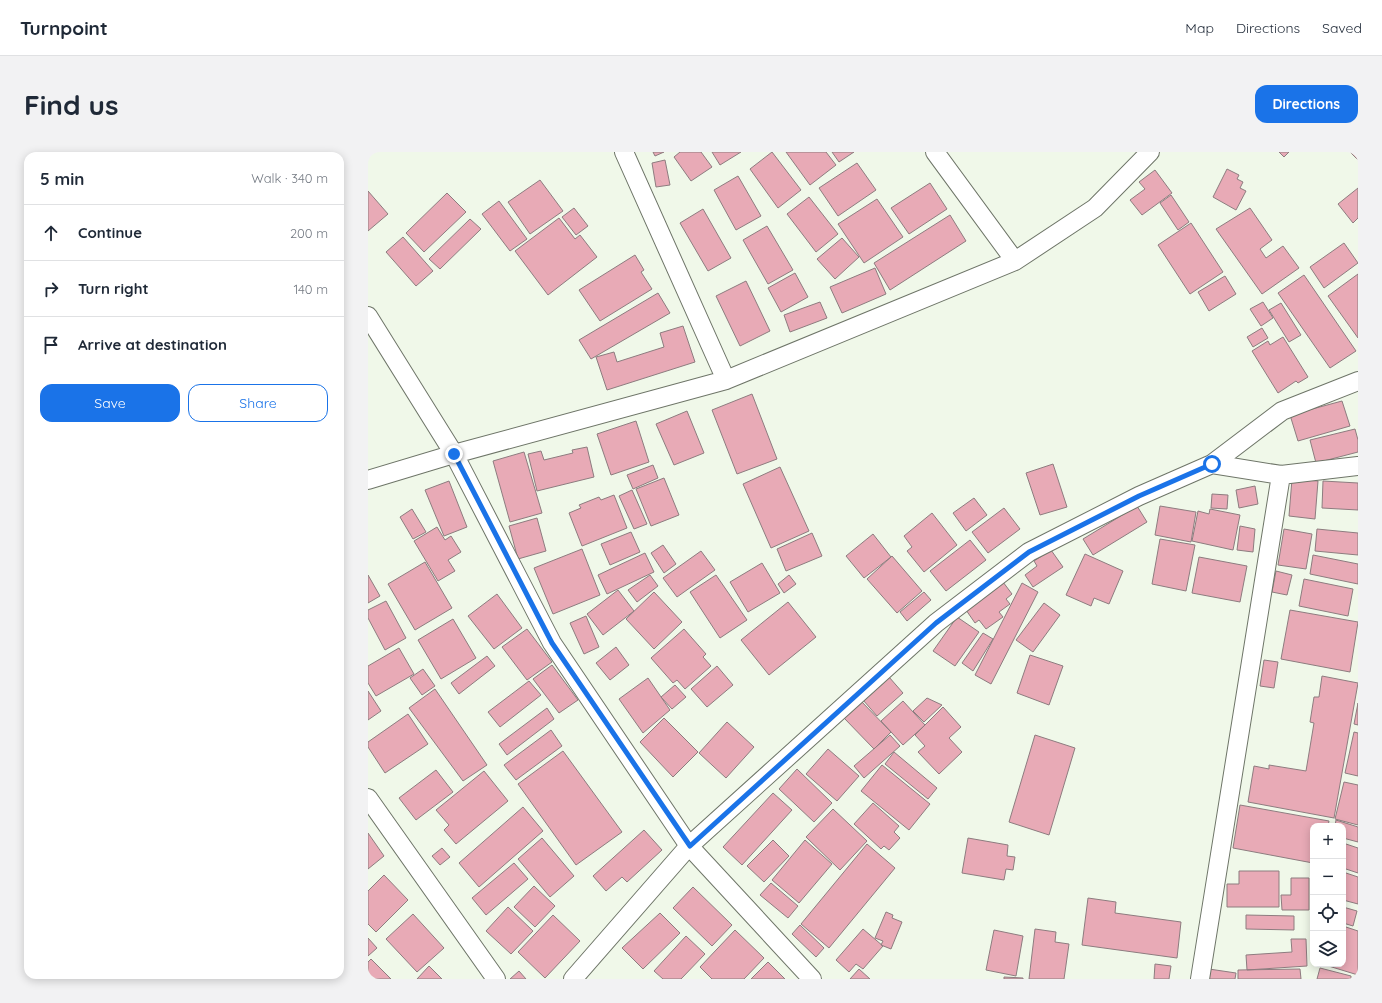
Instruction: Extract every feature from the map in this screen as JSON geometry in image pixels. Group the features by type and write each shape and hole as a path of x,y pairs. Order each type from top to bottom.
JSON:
{"street":[{"path":"624,152 726,380"},
{"path":"935,152 1015,261"},
{"path":"368,480 454,454 726,380 1015,261 1095,208 1150,152"},
{"path":"368,316 454,454 552,643 690,846 812,979"},
{"path":"573,979 690,846 936,623 1029,552 1139,496 1212,464 1282,411 1358,381"},
{"path":"1212,464 1281,475 1358,466"},
{"path":"1200,979 1281,475"},
{"path":"368,798 496,979"}],"building":[{"path":"653,152 664,152 655,156"},
{"path":"680,152 701,152 712,167 691,181 674,157"},
{"path":"712,152 741,152 720,165"},
{"path":"772,152 801,190 778,208 750,169"},
{"path":"786,152 826,152 836,165 810,185"},
{"path":"832,152 854,152 839,162"},
{"path":"1279,152 1289,152 1284,157"},
{"path":"1350,152 1358,152 1358,160"},
{"path":"665,160 670,185 656,187 652,163"},
{"path":"857,163 876,190 838,216 819,188"},
{"path":"1227,169 1239,175 1237,179 1243,182 1240,188 1246,191 1236,210 1213,197"},
{"path":"1155,170 1172,193 1142,215 1130,200 1145,189 1139,182"},
{"path":"738,176 761,216 736,230 714,190"},
{"path":"540,180 563,211 530,234 508,202"},
{"path":"930,183 947,209 909,234 891,208"},
{"path":"1358,188 1358,218 1353,223 1338,204"},
{"path":"368,191 388,214 368,231"},
{"path":"447,193 466,212 424,252 406,233"},
{"path":"1171,195 1189,222 1178,230 1160,203"},
{"path":"809,197 838,234 816,252 787,214"},
{"path":"877,199 903,237 864,263 838,224"},
{"path":"499,201 527,239 510,251 482,214"},
{"path":"574,208 588,226 576,235 562,217"},
{"path":"1250,208 1272,240 1260,249 1266,258 1283,246 1299,268 1262,294 1216,229"},
{"path":"703,209 731,258 708,271 680,223"},
{"path":"950,215 966,241 890,290 874,263"},
{"path":"559,218 575,239 580,235 597,257 548,295 515,251"},
{"path":"470,219 481,229 440,269 429,259"},
{"path":"1191,223 1223,272 1190,294 1158,245"},
{"path":"767,226 793,270 768,284 743,240"},
{"path":"403,237 433,271 416,286 386,252"},
{"path":"842,238 859,257 835,279 817,259"},
{"path":"1344,243 1358,263 1324,288 1310,267"},
{"path":"635,255 644,270 641,272 652,289 600,321 579,290"},
{"path":"875,268 886,294 842,313 830,287"},
{"path":"795,273 808,297 781,312 768,288"},
{"path":"1358,274 1358,338 1328,296"},
{"path":"1304,275 1356,351 1330,368 1278,293"},
{"path":"1225,276 1236,294 1209,311 1198,292"},
{"path":"746,281 770,331 740,346 716,296"},
{"path":"658,293 670,313 591,359 579,340"},
{"path":"820,302 827,318 790,332 784,315"},
{"path":"1263,302 1273,318 1261,326 1250,309"},
{"path":"1281,303 1301,335 1289,342 1269,310"},
{"path":"683,326 695,362 607,390 596,357 614,352 617,362 664,347 660,333"},
{"path":"1262,328 1268,338 1253,347 1247,337"},
{"path":"1283,337 1308,377 1298,383 1296,381 1278,393 1252,351 1268,341 1270,345"},
{"path":"752,394 777,459 737,474 712,410"},
{"path":"1342,401 1350,426 1298,441 1290,415"},
{"path":"687,411 704,453 674,465 656,424"},
{"path":"636,421 649,462 611,475 597,434"},
{"path":"1355,429 1358,440 1358,452 1316,463 1310,440"},
{"path":"587,447 594,477 537,491 528,454 541,451 544,460 573,453 572,450"},
{"path":"524,452 542,513 510,522 493,461"},
{"path":"1053,464 1067,507 1040,515 1026,473"},
{"path":"653,465 658,478 633,489 627,475"},
{"path":"780,467 809,531 771,548 743,484"},
{"path":"664,478 679,515 651,526 636,489"},
{"path":"1292,479 1318,481 1315,519 1289,516"},
{"path":"449,481 467,527 444,536 425,490"},
{"path":"1323,481 1358,483 1358,510 1322,508"},
{"path":"1255,486 1258,504 1239,508 1236,490"},
{"path":"632,490 647,524 634,529 619,496"},
{"path":"1212,494 1228,495 1227,509 1211,508"},
{"path":"614,495 627,528 582,546 569,513 581,508 579,505 599,497 601,500"},
{"path":"974,498 987,515 966,531 953,513"},
{"path":"1137,506 1147,522 1093,555 1083,539"},
{"path":"1160,506 1196,512 1191,542 1155,535"},
{"path":"1004,508 1020,529 988,553 972,532"},
{"path":"412,509 426,532 413,539 400,517"},
{"path":"1210,509 1240,515 1233,550 1192,541 1198,511 1209,514"},
{"path":"932,513 957,545 924,572 907,551 912,547 904,536"},
{"path":"537,518 546,551 518,559 509,526"},
{"path":"1240,526 1255,529 1253,552 1237,550"},
{"path":"437,527 445,540 451,536 461,552 448,560 455,571 438,581 414,541"},
{"path":"1284,529 1312,534 1306,569 1278,565"},
{"path":"1317,529 1358,533 1358,555 1315,551"},
{"path":"631,532 640,552 610,565 601,544"},
{"path":"812,533 822,556 786,571 777,549"},
{"path":"873,534 891,557 864,578 846,556"},
{"path":"1160,539 1195,545 1186,591 1152,584"},
{"path":"970,540 986,560 946,591 930,571"},
{"path":"663,545 676,564 664,573 651,553"},
{"path":"582,549 600,595 553,614 534,568"},
{"path":"1051,550 1063,567 1033,587 1025,575 1037,566 1034,561"},
{"path":"701,551 715,570 677,597 663,578"},
{"path":"645,553 654,572 607,594 598,575"},
{"path":"1085,554 1123,571 1109,604 1094,598 1091,606 1066,595"},
{"path":"1313,555 1358,564 1358,584 1310,574"},
{"path":"892,556 922,591 897,613 867,579"},
{"path":"1199,557 1247,566 1240,602 1192,593"},
{"path":"425,562 452,608 415,630 388,584"},
{"path":"762,563 780,593 748,612 730,582"},
{"path":"1276,571 1292,575 1287,595 1272,592"},
{"path":"368,575 380,596 368,603"},
{"path":"650,575 658,586 637,602 628,590"},
{"path":"716,575 747,620 720,638 690,592"},
{"path":"789,575 796,584 784,593 778,584"},
{"path":"1304,579 1353,589 1348,616 1299,606"},
{"path":"1003,582 1012,594 1006,599 1010,604 999,612 1003,617 986,629 979,620 975,623 966,610"},
{"path":"1022,583 1038,592 991,684 975,675"},
{"path":"618,590 634,611 603,635 587,614"},
{"path":"654,592 682,622 654,649 626,619"},
{"path":"924,592 931,600 907,621 900,612"},
{"path":"497,594 522,628 494,649 468,616"},
{"path":"386,601 406,638 385,650 368,618 368,610"},
{"path":"788,602 816,637 769,675 741,640"},
{"path":"1044,603 1060,615 1033,652 1016,640"},
{"path":"1290,610 1358,622 1350,672 1281,659"},
{"path":"586,616 599,647 584,654 570,623"},
{"path":"957,617 979,632 955,666 933,651"},
{"path":"453,619 476,658 441,679 418,640"},
{"path":"527,629 552,662 527,680 502,647"},
{"path":"684,629 706,654 703,657 711,666 685,689 677,680 673,683 651,658"},
{"path":"983,633 993,639 973,671 962,663"},
{"path":"616,647 629,665 610,680 596,663"},
{"path":"399,648 414,674 376,696 368,683 368,666"},
{"path":"1030,655 1063,666 1049,705 1017,693"},
{"path":"487,656 495,666 459,694 451,683"},
{"path":"1264,660 1278,662 1274,688 1260,686"},
{"path":"552,665 578,700 559,713 533,679"},
{"path":"717,666 733,685 707,707 691,689"},
{"path":"423,669 435,686 422,695 410,678"},
{"path":"1322,676 1358,683 1334,818 1248,802 1254,766 1269,769 1269,765 1306,771 1314,723 1310,722 1314,697 1319,697"},
{"path":"889,677 903,693 877,716 863,700"},
{"path":"648,678 670,710 643,733 619,699"},
{"path":"529,681 541,695 500,727 488,712"},
{"path":"675,685 686,697 672,709 661,697"},
{"path":"435,689 487,765 463,781 409,708"},
{"path":"368,691 381,711 368,720"},
{"path":"927,698 942,705 924,722 913,711"},
{"path":"861,701 891,732 874,749 844,718"},
{"path":"903,701 925,725 903,745 881,721"},
{"path":"1358,703 1358,725 1354,724"},
{"path":"943,707 961,727 949,738 962,752 939,774 918,752 925,746 915,735"},
{"path":"547,708 554,719 507,755 499,744"},
{"path":"408,714 428,744 385,773 368,747 368,742"},
{"path":"664,718 698,752 673,777 640,742"},
{"path":"727,722 754,747 726,778 699,753"},
{"path":"551,730 562,746 516,780 504,765"},
{"path":"1354,732 1358,733 1358,776 1345,773"},
{"path":"890,735 900,746 864,778 854,766"},
{"path":"1035,735 1075,748 1049,835 1009,822"},
{"path":"828,749 859,776 837,801 806,774"},
{"path":"563,751 622,832 576,865 518,784"},
{"path":"894,752 937,788 928,799 885,764"},
{"path":"882,765 930,804 909,830 861,791"},
{"path":"797,769 832,803 814,822 779,789"},
{"path":"436,770 453,792 416,820 399,798"},
{"path":"484,771 508,801 456,844 444,830 449,825 436,810"},
{"path":"1344,782 1358,785 1358,825 1335,819"},
{"path":"773,793 792,810 742,865 723,847"},
{"path":"873,803 899,826 894,832 900,838 889,850 884,846 881,849 854,824"},
{"path":"1240,805 1329,821 1329,823 1310,823 1310,862 1233,848"},
{"path":"523,807 543,831 479,887 459,863"},
{"path":"833,809 867,841 840,870 806,837"},
{"path":"1336,820 1345,823 1336,823"},
{"path":"1346,823 1358,827 1358,842 1346,839"},
{"path":"644,830 662,850 627,882 622,877 606,891 593,876"},
{"path":"368,833 384,856 368,869"},
{"path":"542,838 574,876 550,897 518,859"},
{"path":"968,838 1008,845 1007,856 1015,857 1013,870 1006,869 1004,880 962,873"},
{"path":"773,840 789,856 764,882 747,866"},
{"path":"805,840 832,864 799,903 772,880"},
{"path":"867,844 895,868 829,948 801,924"},
{"path":"1346,844 1358,848 1358,873 1346,869"},
{"path":"442,848 450,857 440,865 432,856"},
{"path":"514,863 528,879 486,915 472,898"},
{"path":"1239,871 1279,871 1279,907 1227,907 1227,884 1239,884"},
{"path":"1346,873 1358,877 1358,904 1346,901"},
{"path":"384,875 408,900 376,932 368,924 368,891"},
{"path":"1291,878 1309,878 1309,910 1282,910 1281,895 1291,895"},
{"path":"771,883 798,906 788,918 760,895"},
{"path":"534,886 555,906 535,927 514,907"},
{"path":"693,887 732,925 712,946 673,908"},
{"path":"1088,898 1116,902 1115,913 1181,922 1177,958 1082,945"},
{"path":"508,907 533,931 511,954 486,931"},
{"path":"1346,908 1357,911 1353,926 1346,924"},
{"path":"886,912 893,915 892,918 902,922 891,949 881,945 883,941 875,938"},
{"path":"660,913 680,933 643,969 622,948"},
{"path":"413,914 444,948 417,972 386,939"},
{"path":"553,915 580,941 545,978 518,952"},
{"path":"1246,915 1294,916 1294,930 1246,929"},
{"path":"800,925 824,948 816,957 792,934"},
{"path":"1346,927 1358,931 1358,975 1332,967 1346,967"},
{"path":"863,929 883,946 863,969 856,964 849,972 836,960"},
{"path":"1035,929 1056,932 1055,942 1069,944 1064,979 1029,979"},
{"path":"735,930 764,958 744,979 712,979 700,967"},
{"path":"994,930 1023,936 1016,976 986,970"},
{"path":"686,936 705,954 681,979 663,979 654,971"},
{"path":"368,938 377,948 368,956"},
{"path":"1291,939 1306,939 1307,966 1247,970 1246,955 1292,952"},
{"path":"371,959 391,979 368,979 368,962"},
{"path":"768,962 785,979 751,979"},
{"path":"1155,964 1171,966 1169,979 1154,979"},
{"path":"429,966 442,979 417,979"},
{"path":"1320,968 1351,976 1351,979 1317,979"},
{"path":"859,969 870,979 850,979"},
{"path":"1209,969 1236,973 1235,979 1207,979"},
{"path":"1300,969 1301,979 1238,979 1238,970"},
{"path":"519,971 526,979 510,979"},
{"path":"1004,977 1023,978 1023,979 1004,979"}],"route":[{"path":"454,454 552,643 690,846 936,623 1029,552 1139,496 1212,464"}]}
